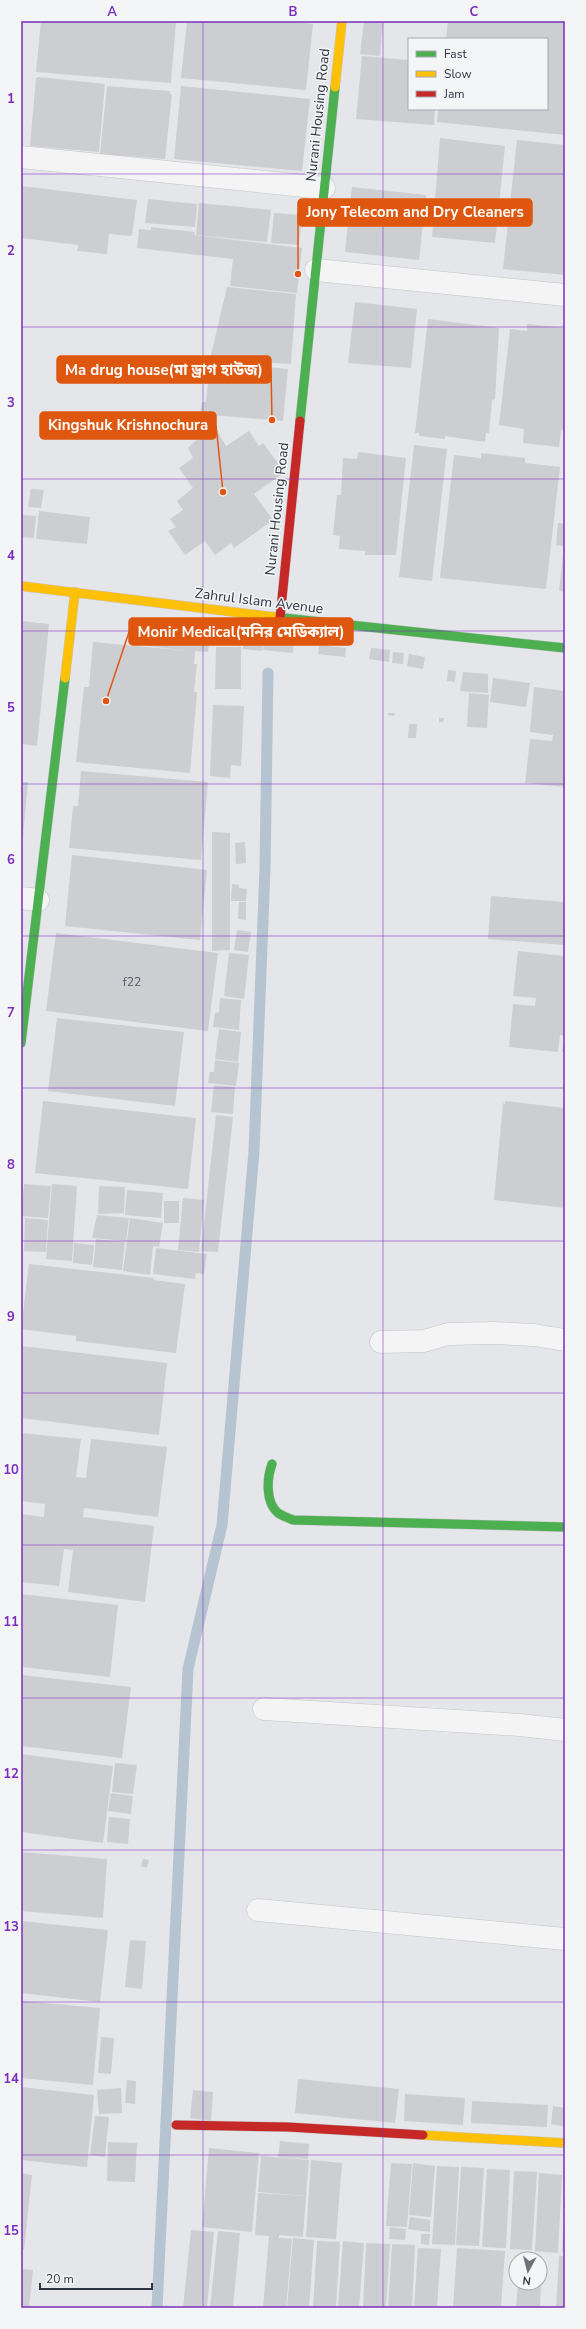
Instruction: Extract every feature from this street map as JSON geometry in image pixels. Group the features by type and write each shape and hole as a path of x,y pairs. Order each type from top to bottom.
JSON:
{"street":[{"name":"Nurani Housing Road","path":"280,618 342,21"},
{"path":"21,158 324,188"},
{"path":"316,270 565,295"},
{"name":"Zahrul Islam Avenue","path":"21,586 280,618 565,648"},
{"path":"21,1043 30,899 75,592"},
{"path":"381,1342 424,1341 448,1334 494,1333 534,1335 565,1340"},
{"path":"272,1464 267,1475 268,1494 278,1514 293,1520 565,1527"},
{"path":"264,1709 520,1725 565,1730"},
{"path":"258,1910 565,1939"},
{"path":"176,2125 288,2127 565,2143"}],"building":[{"path":"41,21 176,21 171,83 36,72"},
{"path":"187,21 287,21 313,24 306,90 181,78"},
{"path":"364,21 383,21 380,56 360,54"},
{"path":"448,21 565,21 565,135 437,122 438,110 548,110 548,38 446,38"},
{"path":"362,56 408,60 408,110 435,110 434,125 356,119"},
{"path":"39,77 105,84 99,152 30,146 36,78"},
{"path":"107,86 170,91 170,94 172,94 165,159 100,154"},
{"path":"181,86 310,99 302,171 174,159"},
{"path":"440,138 505,146 495,243 432,237"},
{"path":"517,140 565,145 565,275 503,269"},
{"path":"21,186 137,200 132,235 109,234 107,254 77,251 78,245 21,238"},
{"path":"352,187 426,195 419,260 345,252"},
{"path":"148,199 197,204 195,227 145,223"},
{"path":"199,203 271,210 267,242 196,235"},
{"path":"274,213 302,215 299,245 271,243"},
{"path":"151,227 195,232 194,235 302,248 297,293 230,286 233,259 137,248 139,229 151,230"},
{"path":"227,287 296,294 291,364 210,359"},
{"path":"355,302 417,309 411,368 348,363"},
{"path":"428,319 499,328 495,399 492,400 489,433 486,433 485,442 445,436 445,439 419,436 419,433 415,433"},
{"path":"527,324 565,328 565,431 561,430 559,447 523,443 524,429 499,425 510,329 527,331"},
{"path":"210,362 288,369 283,421 200,414 202,402 206,402"},
{"path":"214,430 217,431 226,446 249,431 259,446 263,443 277,462 282,474 254,494 273,520 234,548 231,543 215,555 205,541 185,555 168,531 176,527 170,519 183,510 177,501 193,488 179,468 193,458 188,448 194,442"},
{"path":"414,445 447,449 432,581 399,577"},
{"path":"358,452 406,458 396,555 365,555 365,551 339,549 340,536 333,535 337,495 341,495 343,458 357,459"},
{"path":"481,453 525,458 525,463 560,467 546,589 440,578 454,455 481,458"},
{"path":"31,489 44,490 41,508 28,507"},
{"path":"39,511 90,517 87,544 36,539"},
{"path":"21,515 36,516 34,538 21,537"},
{"path":"558,523 565,524 565,592 559,591 564,546 556,545"},
{"path":"21,621 49,624 37,746 21,744"},
{"path":"133,634 209,642 208,652 195,651 194,664 197,664 194,692 197,692 190,773 76,762 84,687 89,687 93,642 189,651 131,644"},
{"path":"243,638 263,639 262,651 243,649"},
{"path":"265,638 294,640 293,653 263,650"},
{"path":"319,645 346,648 345,657 318,654"},
{"path":"216,647 241,647 241,689 215,689"},
{"path":"371,648 390,650 389,662 369,659"},
{"path":"393,652 404,653 403,664 392,663"},
{"path":"409,654 425,657 423,669 407,666"},
{"path":"448,670 456,671 455,682 447,681"},
{"path":"463,672 488,674 488,693 460,691"},
{"path":"493,678 530,683 526,707 490,702"},
{"path":"534,687 565,691 565,787 525,783 530,739 552,741 553,735 530,732"},
{"path":"469,693 489,695 487,728 467,727"},
{"path":"213,705 244,706 241,766 231,765 230,778 210,776"},
{"path":"388,713 395,713 394,716 388,715"},
{"path":"439,718 444,718 443,722 439,722"},
{"path":"409,724 417,724 416,738 408,738"},
{"path":"81,771 208,782 201,860 69,848 73,806 78,806"},
{"path":"21,782 28,782 22,847 21,847"},
{"path":"212,832 230,833 230,950 212,951"},
{"path":"245,842 246,863 236,864 235,843"},
{"path":"72,855 207,870 200,940 65,926"},
{"path":"232,884 239,885 239,888 247,889 246,901 231,901"},
{"path":"491,896 565,902 565,945 488,939"},
{"path":"239,902 246,902 246,920 238,919"},
{"path":"237,930 251,932 248,952 234,950"},
{"path":"56,933 218,953 208,1031 46,1011"},
{"path":"518,951 565,956 565,1036 560,1035 558,1052 509,1047 513,1004 535,1006 536,998 513,996"},
{"path":"229,953 249,955 244,999 224,996"},
{"path":"220,998 241,1000 239,1030 213,1027 215,1013 219,1012"},
{"path":"57,1018 184,1032 175,1106 48,1091"},
{"path":"219,1029 241,1032 238,1062 215,1059"},
{"path":"564,1039 565,1052 562,1052"},
{"path":"215,1060 239,1063 236,1086 208,1083 210,1072 214,1072"},
{"path":"214,1085 235,1087 233,1114 211,1112"},
{"path":"43,1101 196,1118 188,1189 35,1173"},
{"path":"505,1101 565,1108 565,1208 494,1200 503,1103 505,1104"},
{"path":"216,1115 233,1117 218,1252 201,1251"},
{"path":"24,1184 51,1186 48,1218 21,1216"},
{"path":"52,1184 77,1186 72,1261 46,1259"},
{"path":"99,1186 125,1187 124,1213 98,1214"},
{"path":"127,1190 163,1193 161,1218 125,1215"},
{"path":"183,1198 204,1200 199,1252 178,1250"},
{"path":"164,1201 179,1201 179,1223 164,1223"},
{"path":"97,1215 129,1218 126,1241 92,1238"},
{"path":"25,1218 48,1220 46,1252 24,1251"},
{"path":"130,1218 163,1223 159,1247 153,1246 150,1275 123,1271"},
{"path":"96,1239 125,1242 122,1270 93,1267"},
{"path":"74,1243 94,1245 92,1265 73,1263"},
{"path":"156,1248 207,1254 204,1274 196,1273 195,1279 153,1274"},
{"path":"29,1264 154,1278 154,1280 185,1284 176,1353 76,1341 76,1336 21,1329"},
{"path":"21,1346 167,1363 159,1435 21,1418"},
{"path":"21,1433 81,1439 76,1477 86,1478 91,1439 167,1447 158,1517 84,1508 83,1517 154,1526 145,1602 68,1592 73,1550 64,1549 59,1586 21,1582 21,1514 44,1517 45,1504 21,1501"},
{"path":"21,1594 118,1605 110,1677 21,1667"},
{"path":"21,1675 131,1687 122,1758 21,1746"},
{"path":"21,1754 113,1766 103,1843 21,1832"},
{"path":"115,1763 137,1765 133,1794 112,1792"},
{"path":"111,1793 133,1796 131,1814 108,1811"},
{"path":"109,1817 130,1819 128,1844 107,1842"},
{"path":"21,1852 107,1859 103,1918 21,1911"},
{"path":"143,1859 149,1860 147,1868 141,1866"},
{"path":"21,1921 108,1930 100,2002 21,1993"},
{"path":"130,1940 146,1941 142,1989 125,1987"},
{"path":"21,2001 100,2008 93,2085 21,2078"},
{"path":"101,2037 114,2038 111,2074 98,2073"},
{"path":"298,2079 399,2089 395,2123 295,2113"},
{"path":"127,2080 136,2081 135,2104 125,2103"},
{"path":"21,2087 94,2095 87,2167 21,2160"},
{"path":"121,2088 122,2113 99,2114 97,2090"},
{"path":"193,2090 213,2092 211,2121 190,2118"},
{"path":"405,2094 465,2098 463,2125 404,2121"},
{"path":"472,2101 548,2105 547,2127 471,2123"},
{"path":"553,2106 565,2108 565,2127 551,2124"},
{"path":"95,2116 109,2117 105,2157 90,2155"},
{"path":"280,2141 309,2144 308,2159 278,2157"},
{"path":"108,2142 137,2143 135,2182 107,2181"},
{"path":"209,2148 259,2153 252,2232 202,2227"},
{"path":"261,2156 309,2160 306,2196 258,2192"},
{"path":"311,2160 342,2163 336,2239 306,2237"},
{"path":"391,2163 412,2164 407,2227 386,2226"},
{"path":"413,2163 435,2166 431,2217 409,2215"},
{"path":"437,2166 459,2167 455,2245 432,2244"},
{"path":"461,2167 484,2168 479,2246 456,2245"},
{"path":"487,2169 510,2170 506,2248 482,2247"},
{"path":"514,2171 537,2172 532,2250 510,2249"},
{"path":"21,2173 32,2175 24,2250 21,2250"},
{"path":"539,2173 562,2175 558,2253 535,2251"},
{"path":"258,2193 306,2196 303,2237 279,2235 279,2238 292,2239 286,2308 263,2308 269,2236 255,2235"},
{"path":"410,2217 430,2220 430,2232 408,2229"},
{"path":"564,2218 565,2252 562,2252"},
{"path":"390,2227 406,2229 405,2240 389,2239"},
{"path":"191,2230 214,2232 207,2308 183,2308"},
{"path":"218,2231 240,2233 233,2308 210,2308"},
{"path":"421,2234 430,2234 429,2245 421,2244"},
{"path":"293,2238 314,2240 309,2308 287,2308"},
{"path":"317,2241 340,2242 336,2308 313,2308"},
{"path":"343,2241 364,2243 359,2308 338,2308"},
{"path":"366,2243 390,2244 386,2308 363,2308"},
{"path":"392,2244 415,2245 412,2308 388,2308"},
{"path":"418,2248 441,2249 437,2308 414,2308"},
{"path":"457,2248 505,2251 501,2308 453,2308"},
{"path":"559,2256 565,2256 565,2308 556,2308"},
{"path":"21,2269 33,2270 29,2308 21,2308"},
{"path":"517,2291 541,2291 540,2308 516,2308"}],"waterway":[{"path":"157,2308 188,1669 222,1525 254,1151 265,869 268,673"}],"traffic: fast":[{"path":"300,421 335,87"},
{"path":"275,617 565,648"},
{"path":"21,1043 65,678"},
{"path":"272,1464 268,1483 271,1503 278,1513 293,1520 565,1527"}],"traffic: slow":[{"path":"335,87 342,21"},
{"path":"21,586 275,617"},
{"path":"65,678 75,592"},
{"path":"423,2135 565,2143"}],"traffic: jam":[{"path":"280,618 300,421"},
{"path":"176,2125 288,2127 423,2135"}],"place":[{"name":"Jony Telecom and Dry Cleaners","path":"298,274"},
{"name":"Ma drug house(মা ড্রাগ হাউজ)","path":"272,420"},
{"name":"Kingshuk Krishnochura","path":"223,492"},
{"name":"Monir Medical(মনির মেডিক্যাল)","path":"106,701"}]}
